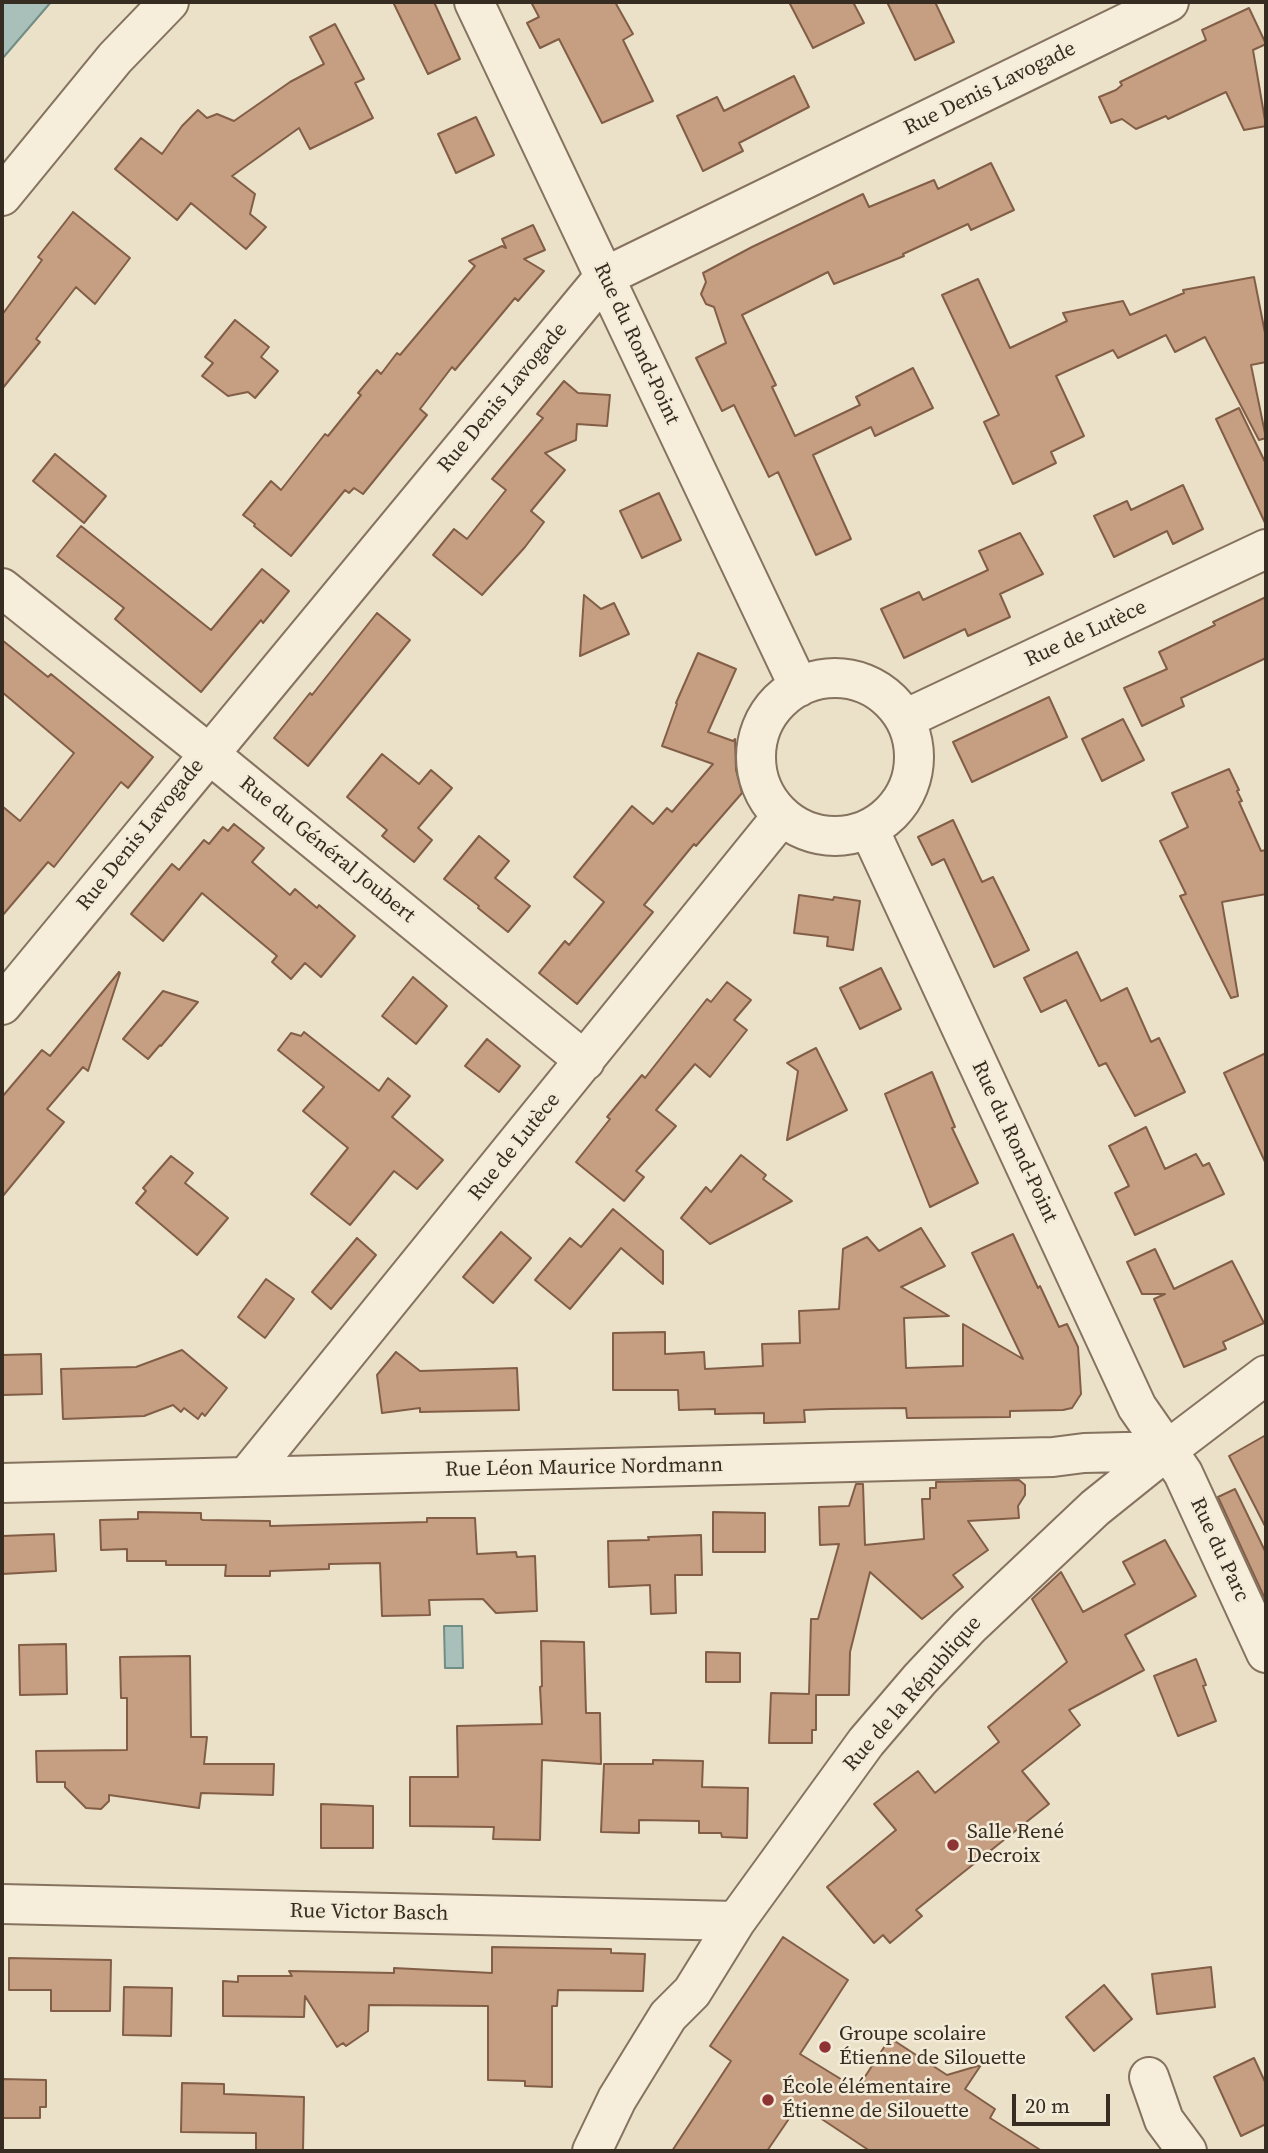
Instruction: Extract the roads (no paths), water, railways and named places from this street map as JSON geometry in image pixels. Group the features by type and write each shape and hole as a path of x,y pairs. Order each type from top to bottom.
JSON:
{"street":[{"path":"2,196 115,58 169,2"},
{"name":"Rue du Rond-Point","path":"474,2 799,687"},
{"name":"Rue Denis Lavogade","path":"2,1005 604,277 1169,2"},
{"name":"Rue de Lutèce","path":"905,719 1266,549"},
{"name":"Rue du Général Joubert","path":"2,588 585,1060"},
{"path":"846,678 870,685 890,700 905,719 914,743 914,769 906,793 890,814 869,829 847,835 824,835 802,829 782,816 767,796 757,772 757,747 764,723 778,701 799,687 822,679 846,678"},
{"name":"Rue de Lutèce","path":"247,1476 782,816"},
{"name":"Rue du Rond-Point","path":"869,829 1137,1407 1166,1451"},
{"name":"Rue de la République","path":"592,2151 617,2098 668,2016 692,1992 736,1921 866,1742 920,1679 978,1618 1095,1508 1266,1375"},
{"name":"Rue Léon Maurice Nordmann","path":"2,1483 1053,1457 1084,1453 1166,1451"},
{"name":"Rue du Parc","path":"1166,1451 1183,1473 1266,1653"},
{"name":"Rue Victor Basch","path":"2,1904 736,1921"},
{"path":"1149,2077 1164,2120 1187,2151"}],"water":[{"path":"2,2 51,2 2,59"},
{"path":"444,1626 462,1626 463,1668 445,1668"}],"place":[{"name":"Salle René Decroix","path":"953,1845"},
{"name":"Groupe scolaire Étienne de Silouette","path":"825,2047"},
{"name":"École élémentaire Étienne de Silouette","path":"768,2100"}]}
